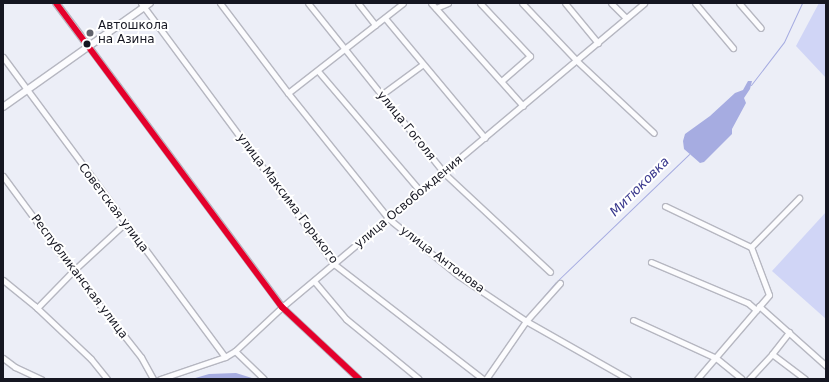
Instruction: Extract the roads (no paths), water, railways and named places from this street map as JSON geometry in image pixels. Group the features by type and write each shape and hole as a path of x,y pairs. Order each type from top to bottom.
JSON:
{"main road":[{"path":"56,3 89,47"},
{"path":"3,107 27,92 89,47 143,5 150,3"}],"street":[{"name":"улица Антонова","path":"220,3 288,93 388,219 459,276 525,320 628,379"},
{"name":"улица Гоголя","path":"308,3 444,173 550,272"},
{"path":"358,3 375,25"},
{"path":"288,93 345,50 403,3"},
{"path":"431,3 502,80 523,106"},
{"path":"436,8 448,3"},
{"path":"480,3 530,56 502,80"},
{"path":"522,3 577,61 654,133"},
{"path":"565,3 598,43"},
{"path":"612,3 626,18"},
{"name":"улица Освобождения","path":"160,379 226,356 235,351 282,307 444,173 644,3"},
{"path":"695,3 733,48"},
{"path":"739,3 761,28"},
{"name":"улица Максима Горького","path":"143,5 334,264 484,379"},
{"path":"384,18 485,138"},
{"path":"89,47 282,307 359,379"},
{"name":"Советская улица","path":"3,57 27,92 226,356"},
{"path":"381,95 423,64"},
{"path":"318,71 421,192"},
{"name":"Республиканская улица","path":"3,176 73,271 141,358 153,379"},
{"path":"751,247 799,198"},
{"path":"665,206 751,247 769,295 697,379"},
{"path":"37,308 73,271 125,223"},
{"path":"650,262 758,308 789,332 826,366"},
{"path":"3,280 37,308 91,359 106,379"},
{"path":"314,281 346,319 419,379"},
{"path":"484,379 525,320 560,283"},
{"path":"633,320 716,358 742,379"},
{"path":"749,379 772,354 789,332"},
{"path":"235,351 264,379"},
{"path":"772,354 805,379"},
{"path":"3,358 15,367 41,379"}],"waterway":[{"name":"Митюковка","path":"751,85 784,42 802,3"},
{"name":"Митюковка","path":"526,317 555,283 689,154"}],"place":[{"name":"Автошкола на Азина","path":"90,33"}]}
